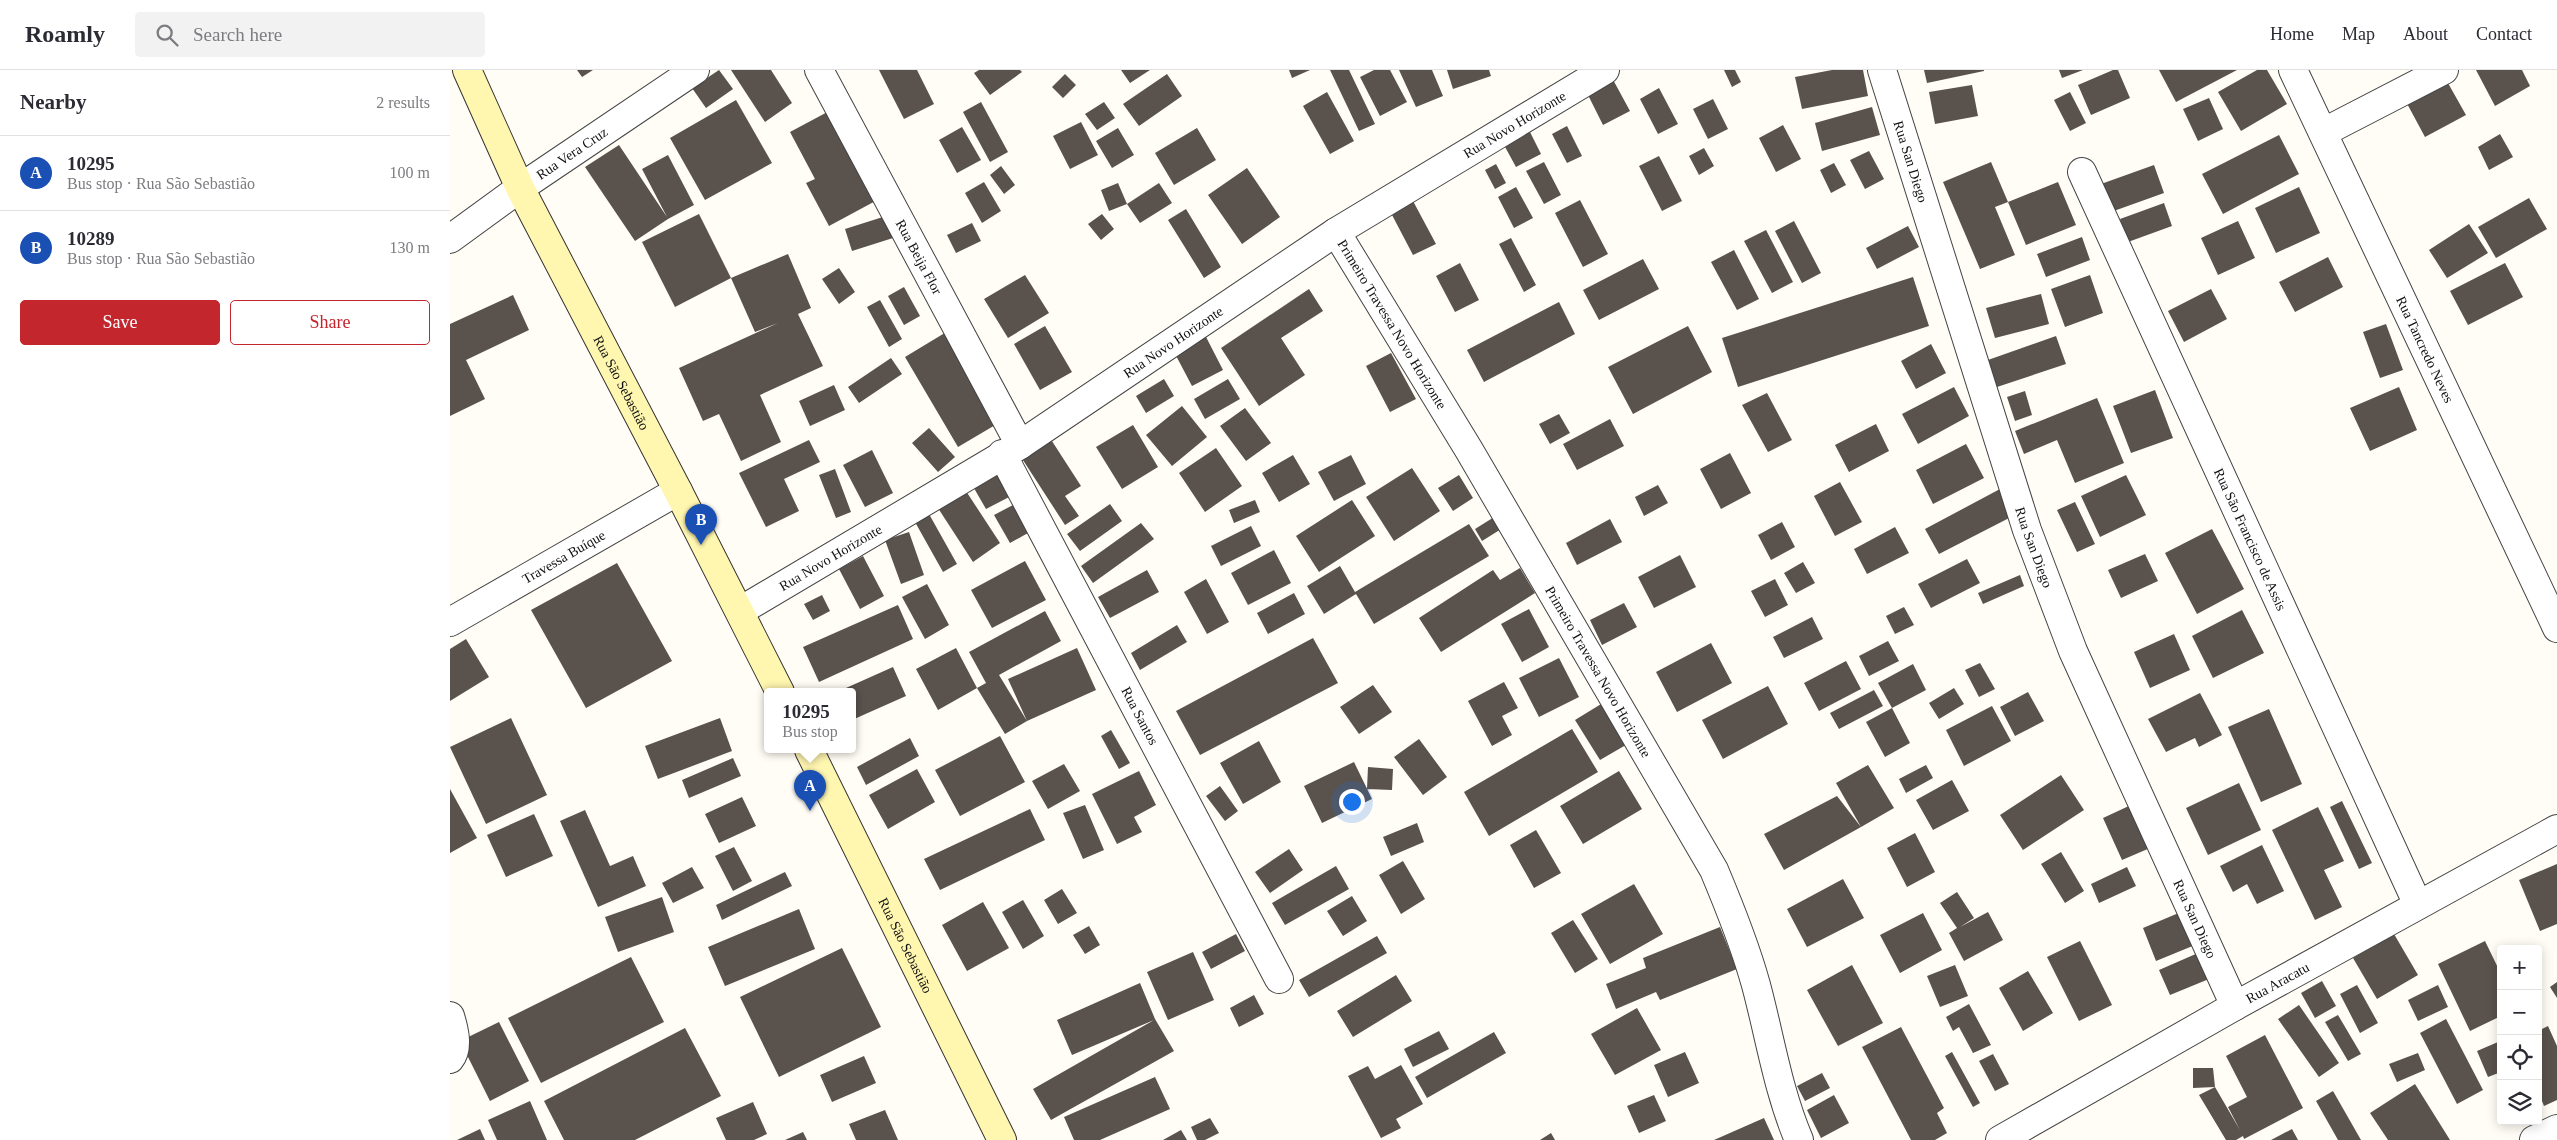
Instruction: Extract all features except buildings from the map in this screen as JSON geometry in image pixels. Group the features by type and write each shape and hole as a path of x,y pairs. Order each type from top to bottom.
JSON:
{"street":[{"name":"Rua São Sebastião","path":"467,70 520,188 740,611 778,688"},
{"name":"Rua Vera Cruz","path":"450,239 520,188 695,70"},
{"name":"Rua Beija Flor","path":"819,70 1011,450"},
{"name":"Rua Novo Horizonte","path":"740,611 1011,450 1336,232 1605,70"},
{"name":"Rua San Diego","path":"1882,70 2031,540 2073,651 2235,1006"},
{"name":"Rua Tancredo Neves","path":"2294,70 2557,628"},
{"path":"2324,132 2444,70"},
{"name":"Rua São Francisco de Assis","path":"2082,172 2418,905"},
{"name":"Primeiro Travessa Novo Horizonte","path":"1336,232 1469,450 1714,870 1739,929 1756,985 1789,1117 1799,1140"},
{"name":"Rua Santos","path":"1011,450 1279,979"},
{"name":"Travessa Buíque","path":"450,622 678,491"},
{"name":"Rua São Sebastião","path":"809,753 1002,1140"},
{"name":"Rua Aracatu","path":"2000,1140 2235,1006 2557,829"},
{"path":"450,1016 454,1028 452,1056"},
{"path":"2534,1140 2557,1128"}],"place":[{"name":"10289","path":"701,545"},
{"name":"10295","path":"810,811"}]}
